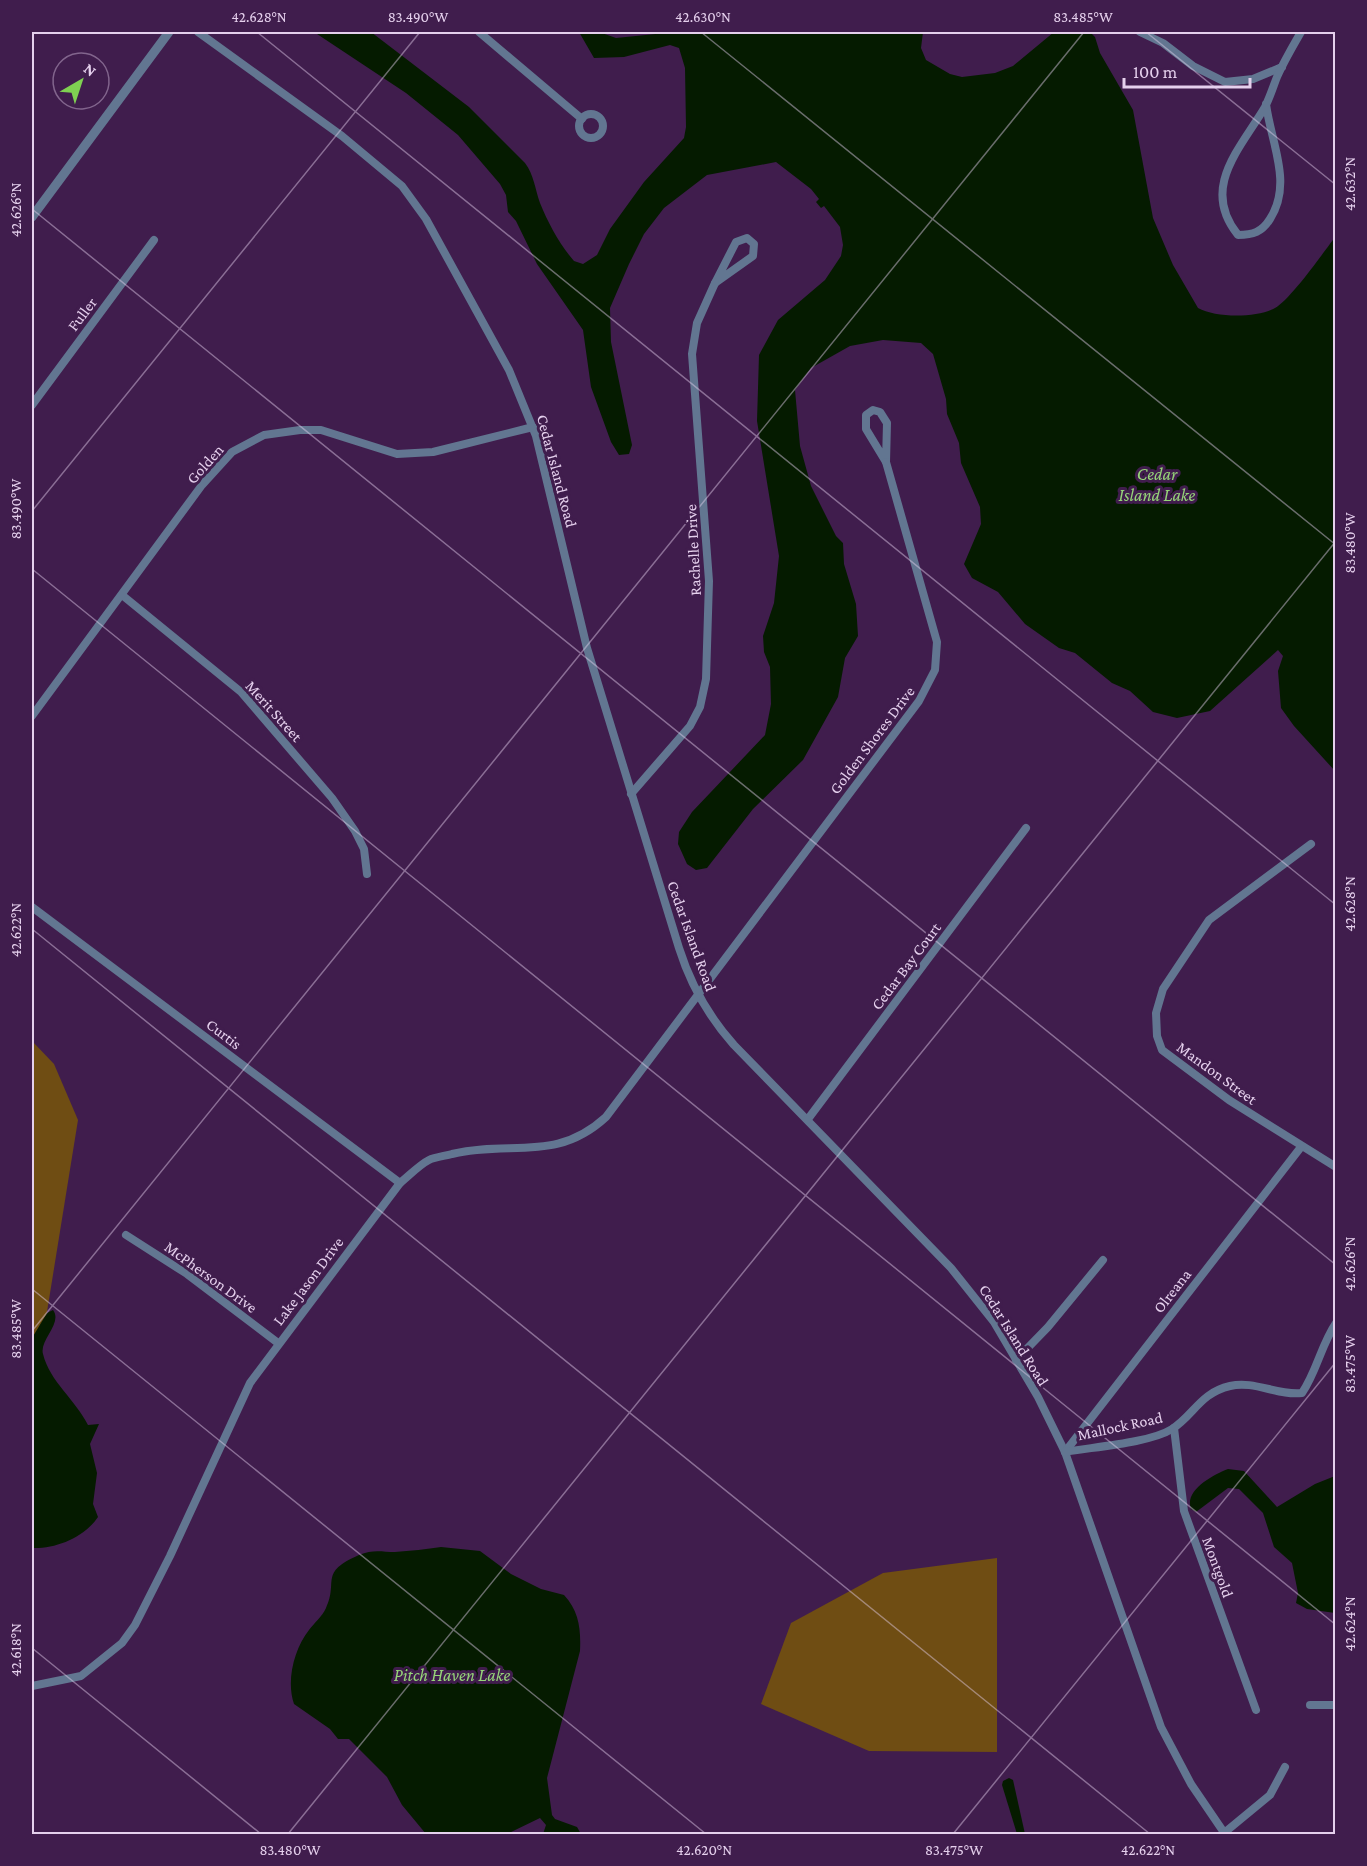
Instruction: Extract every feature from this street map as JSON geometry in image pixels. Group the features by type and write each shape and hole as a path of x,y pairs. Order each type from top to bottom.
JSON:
{"street":[{"path":"32,217 170,32"},
{"name":"Cedar Island Road","path":"198,32 355,146 410,195 426,219 504,363 533,427 585,641 679,948 697,995 721,1030 968,1287 988,1313 1065,1452 1155,1714 1191,1784 1225,1834"},
{"path":"479,32 582,118"},
{"path":"1140,32 1163,43 1192,66 1225,82 1253,79 1282,67"},
{"path":"1266,104 1282,190 1276,209 1265,227 1252,235 1238,235 1226,220 1221,196 1227,167 1266,104 1301,32"},
{"name":"Rachelle Drive","path":"631,794 690,726 700,708 706,679 709,581 692,354 697,323 715,283 736,242 744,238 753,241 755,247 753,256 715,283"},
{"name":"Fuller","path":"32,405 154,240"},
{"name":"Golden Shores Drive","path":"697,995 919,701 933,675 937,654 934,629 886,462 864,425 867,413 873,410 880,412 886,423 886,462"},
{"name":"Golden","path":"32,716 202,485 232,452 264,435 300,430 321,430 397,454 433,452 533,427"},
{"name":"Merit Street","path":"122,595 241,692 332,798 355,831 364,849 367,874"},
{"name":"Cedar Bay Court","path":"808,1119 1026,828"},
{"name":"Mandon Street","path":"1311,844 1209,920 1163,989 1156,1013 1157,1036 1162,1050 1229,1100 1335,1167"},
{"name":"Curtis","path":"32,907 400,1183"},
{"name":"Lake Jason Drive","path":"32,1686 81,1676 119,1647 135,1625 250,1383 400,1183 429,1160 477,1148 544,1147 574,1140 590,1131 619,1101 697,995"},
{"name":"Olreana","path":"1065,1452 1301,1147"},
{"name":"McPherson Drive","path":"126,1234 188,1274 278,1343"},
{"path":"1016,1360 1048,1327 1103,1260"},
{"name":"Mallock Road","path":"1065,1452 1146,1438 1174,1428 1195,1405 1214,1392 1231,1385 1252,1385 1290,1394 1302,1393 1315,1370 1324,1341 1335,1323"},
{"name":"Montgold","path":"1174,1428 1184,1511 1256,1710"},
{"path":"1310,1705 1335,1705"},
{"path":"1225,1834 1270,1795 1285,1767"}],"shaded area":[{"path":"32,1041 54,1064 78,1120 35,1386 32,1384"},
{"path":"997,1558 997,1752 869,1751 761,1704 791,1623 883,1573"}],"water":[{"name":"Cedar Island Lake","path":"314,32 371,32 469,107 525,163 543,211 555,234 574,261 583,264 597,255 610,229 644,182 684,138 686,127 685,68 679,48 670,45 624,57 594,58 579,32 599,32 616,38 675,32 923,32 921,48 926,60 950,74 962,77 995,73 1013,66 1054,32 1090,32 1095,37 1100,53 1133,110 1153,218 1173,265 1198,308 1215,314 1236,316 1258,314 1275,308 1298,286 1335,237 1335,771 1294,726 1281,708 1278,671 1283,656 1278,650 1210,711 1177,718 1153,712 1130,691 1112,683 1075,653 1059,648 1025,624 998,592 972,578 964,564 981,524 980,507 961,463 959,443 947,414 946,399 933,354 921,343 883,340 850,346 811,368 795,390 800,446 811,486 836,536 843,543 844,564 856,604 858,636 845,658 838,697 803,760 753,809 707,868 696,870 687,864 678,844 679,832 692,812 765,735 771,704 770,667 764,652 763,636 774,603 779,556 757,421 759,355 778,320 825,280 841,256 843,245 840,227 824,206 821,208 816,202 819,199 811,189 776,162 707,175 664,208 644,234 610,308 611,342 632,445 629,454 619,455 611,442 591,387 583,330 537,264 516,221 508,212 506,195 500,184 458,135 406,93"},
{"path":"53,1310 55,1320 43,1349 46,1364 88,1425 99,1424 90,1444 97,1473 93,1504 98,1517 85,1531 68,1541 50,1547 32,1548 32,1338 47,1313"},
{"path":"1228,1469 1244,1471 1277,1507 1315,1484 1335,1476 1335,1613 1307,1609 1296,1603 1298,1593 1292,1563 1274,1547 1263,1513 1239,1489 1228,1488 1196,1512 1191,1509 1192,1496 1201,1484"},
{"name":"Pitch Haven Lake","path":"441,1547 480,1551 511,1574 541,1589 564,1595 573,1607 579,1628 580,1651 547,1778 552,1815 555,1819 577,1827 581,1834 543,1834 546,1825 540,1818 507,1834 426,1834 402,1805 387,1777 349,1739 338,1739 330,1729 294,1704 291,1675 299,1646 326,1608 332,1578 338,1567 346,1561 369,1552 395,1552"},
{"path":"1009,1778 1013,1780 1025,1834 1017,1834 1002,1785 1003,1781"}]}
